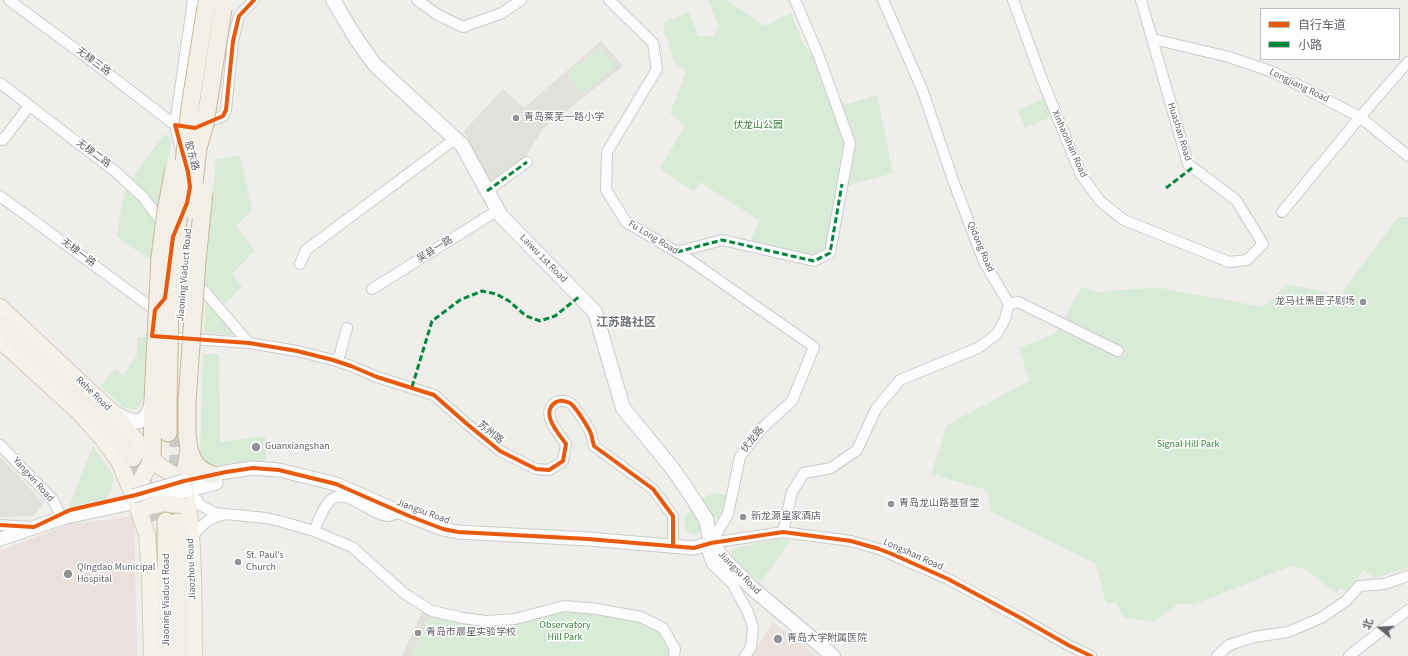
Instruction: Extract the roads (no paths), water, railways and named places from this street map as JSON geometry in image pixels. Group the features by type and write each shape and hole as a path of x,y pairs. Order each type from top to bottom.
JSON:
{"highway":[{"path":"211,3 190,107 177,150 166,211 157,303 172,401 187,434 191,457 196,465 204,472 213,475"},
{"name":"Jiaoning Viaduct Road","path":"173,433 172,401 185,261 198,148 205,124 211,3"},
{"path":"0,324 110,428 133,458"},
{"path":"152,459 172,401"},
{"path":"164,507 189,448"},
{"name":"Jiaoning Viaduct Road","path":"164,507 167,554 167,656"},
{"name":"Jiaoning Viaduct Road","path":"164,507 180,563 181,656"}],"main road":[{"name":"Laiwu 1st Road","path":"334,0 357,40 374,65 462,145 501,216 595,312 623,408 672,468 686,488 706,519 711,543"},
{"name":"Rehe Road","path":"0,307 112,412 152,459 161,466 164,507"},
{"path":"0,340 80,413 102,438 119,461 164,507"},
{"path":"112,412 126,420 135,422 144,419 150,412 172,401"},
{"path":"152,459 164,507 147,535 150,573 152,656"},
{"name":"Jiaozhou Road","path":"164,507 191,538 194,656"},
{"name":"Jiangsu Road","path":"711,543 721,556 752,588 834,656"}],"street":[{"name":"无棣三路","path":"9,0 175,125"},
{"name":"胶东路","path":"152,336 155,310 165,298 173,237 187,204 190,187 188,172 175,125 195,128 223,116 226,110 233,41 239,16 254,0"},
{"path":"417,0 438,15 463,26 502,13 522,0"},
{"name":"Fu Long Road","path":"609,0 653,43 657,69 607,152 606,190 626,222 677,252"},
{"path":"677,252 722,240 814,260 830,253 850,143 818,54 795,0"},
{"name":"Qidong Road","path":"883,0 922,88 954,183 984,262 1009,304"},
{"name":"Xinhaoshan Road","path":"1013,0 1041,77 1081,175 1100,201 1124,220 1229,262 1247,260 1263,244 1236,200 1188,164 1152,39"},
{"path":"1141,0 1152,39"},
{"path":"175,125 211,3"},
{"name":"Longjiang Road","path":"1152,39 1229,57 1273,72 1360,117 1408,156"},
{"path":"1282,212 1360,117 1408,62"},
{"name":"无棣二路","path":"0,83 117,173 144,198 173,237"},
{"path":"0,139 3,140 29,106"},
{"path":"300,264 306,250 455,139"},
{"path":"487,191 527,162"},
{"name":"无棣一路","path":"0,196 155,310"},
{"name":"吴县一路","path":"372,289 498,210"},
{"name":"伏龙路","path":"677,252 814,348 792,401 760,430 740,457 728,514 711,543"},
{"path":"171,253 248,343"},
{"path":"783,532 792,492 804,473 831,468 857,450 876,410 900,380 978,348 997,334 1005,319 1009,304 1018,302 1118,351"},
{"path":"338,361 348,328"},
{"name":"苏州路","path":"152,336 248,343 338,361 377,377 434,395 500,451 536,469 549,470 563,461 566,444 552,424 549,411 552,405 558,401 565,401 572,404 590,432 594,446 653,489 673,516 674,545"},
{"name":"Yangxin Road","path":"0,445 53,500 61,516"},
{"name":"Jiangsu Road","path":"164,507 213,475 254,468 279,470 336,484 399,512 443,529 458,532 674,545 694,548 711,543"},
{"name":"Jiangsu Road","path":"164,507 211,484 279,470"},
{"path":"314,531 328,503 333,498 347,497 385,516 399,512"},
{"path":"0,539 61,516 70,510 164,507 198,501 200,505 215,513 266,518 314,531 352,547 406,594 432,611 463,618 486,620 515,619 564,606 597,609 641,617 663,628 675,649 674,656"},
{"path":"191,538 206,522 216,516 226,514"},
{"path":"0,525 34,527"},
{"name":"Longshan Road","path":"711,543 783,532 852,541 879,548 948,580 1019,617 1068,646 1091,656"},
{"path":"711,543 708,553 712,564 732,583 748,612 754,628 751,647 745,656"},
{"path":"1217,656 1229,645 1254,637 1288,632 1321,618 1347,600 1359,586 1384,584 1408,576"},
{"path":"1349,656 1408,610"}],"tunnel":[{"path":"177,522 178,434"},
{"path":"133,458 159,519"}],"place":[{"name":"青岛莱芜一路小学","path":"516,118"},
{"name":"龙马社黑匣子剧场","path":"1363,302"},
{"name":"Guanxiangshan","path":"256,447"},
{"name":"青岛龙山路基督堂","path":"891,504"},
{"name":"新龙源皇家酒店","path":"743,517"},
{"name":"St. Paul's Church","path":"238,562"},
{"name":"QIngdao Municipal Hospital","path":"68,574"},
{"name":"青岛市晨星实验学校","path":"418,633"},
{"name":"青岛大学附属医院","path":"778,639"}],"district":[{"name":"江苏路社区","path":"626,323"}],"park label":[{"name":"伏龙山公园","path":"758,126"},
{"name":"Signal Hill Park","path":"1188,445"},
{"name":"Observatory Hill Park","path":"565,632"}]}
